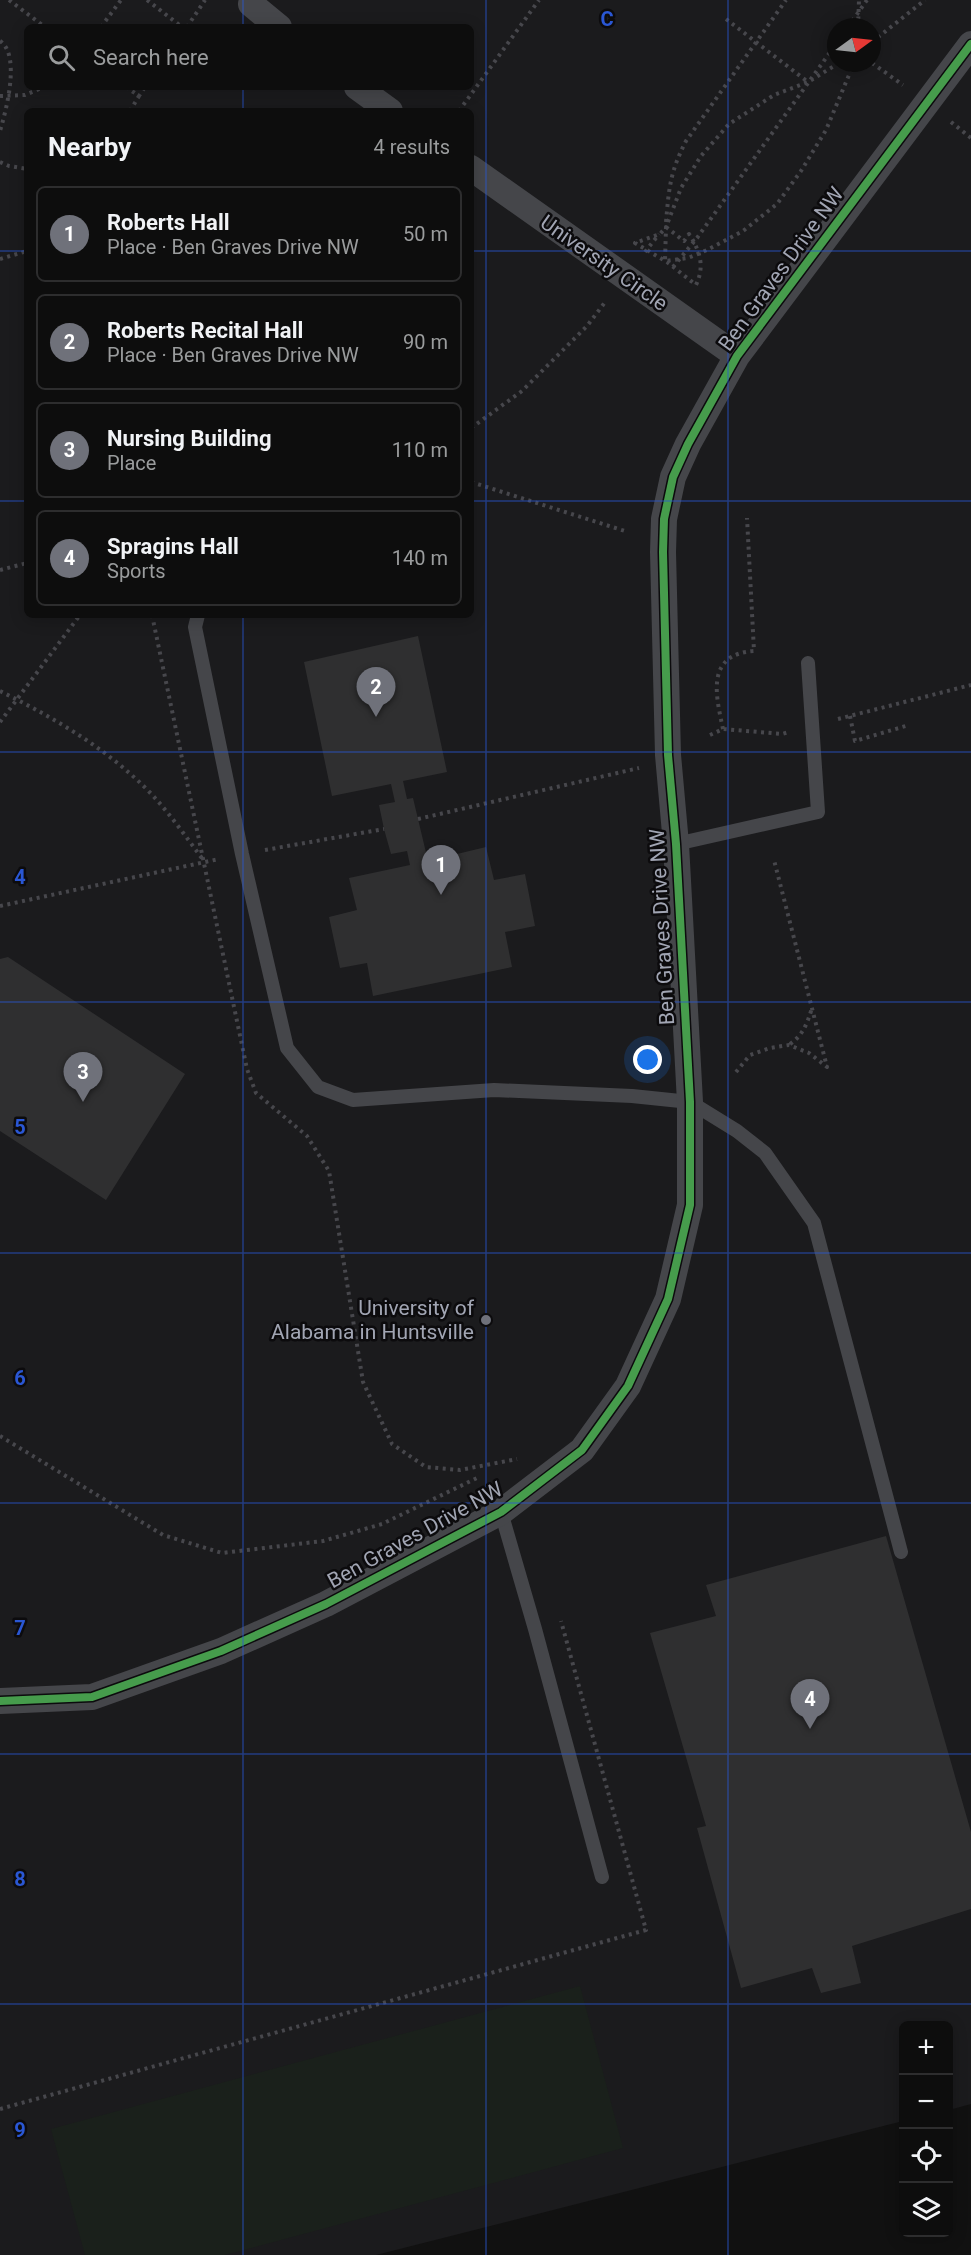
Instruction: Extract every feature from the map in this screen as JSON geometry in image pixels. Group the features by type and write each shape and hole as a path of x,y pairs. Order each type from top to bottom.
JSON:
{"street":[{"path":"251,4 275,24"},
{"name":"Ben Graves Drive NW","path":"0,1701 92,1697 221,1651 326,1604 501,1512 582,1450 628,1386 669,1299 690,1205 690,1102 676,844 668,755 664,519 673,477 688,444 737,356 971,44"},
{"path":"361,90 386,108"},
{"name":"University Circle","path":"474,170 737,356"}],"lane":[{"path":"197,618 195,627 242,854 287,1048 318,1087 353,1100 494,1090 632,1096 690,1102 737,1131 765,1153 814,1223 902,1552"},
{"path":"676,844 818,812 808,663"},
{"path":"501,1512 602,1877"}],"path":[{"path":"9,0 41,24"},
{"path":"103,24 121,0"},
{"path":"147,0 178,24"},
{"path":"189,24 205,0"},
{"path":"461,108 539,0"},
{"path":"665,261 669,185 674,165 686,141 786,0"},
{"path":"859,0 859,18"},
{"path":"854,18 867,0"},
{"path":"881,35 925,0"},
{"path":"726,19 808,82"},
{"path":"0,41 4,44 9,57 11,70 0,131"},
{"path":"673,267 694,242 827,56"},
{"path":"642,256 666,227 681,188 700,156 729,124 774,95 808,82 827,70"},
{"path":"881,70 912,92"},
{"path":"665,261 699,254 743,231 777,204 826,130 850,72"},
{"path":"0,96 25,95 37,90"},
{"path":"130,90 139,96"},
{"path":"132,108 144,90"},
{"path":"947,119 971,138"},
{"path":"0,162 24,168"},
{"path":"660,234 635,243 665,261 696,285 702,265 694,242 689,234 684,242 666,227"},
{"path":"0,259 24,252"},
{"path":"474,426 522,391 587,326 606,301"},
{"path":"474,483 628,532"},
{"path":"723,729 716,692 717,673 729,660 742,652 754,651 747,518"},
{"path":"0,570 24,564"},
{"path":"0,722 78,618"},
{"path":"838,719 971,685"},
{"path":"0,691 92,744 137,779 205,862"},
{"path":"850,716 855,741 909,725"},
{"path":"710,735 723,729 782,734 791,731"},
{"path":"418,819 646,766"},
{"path":"255,852 384,829"},
{"path":"0,906 224,858"},
{"path":"774,860 827,1067 808,1053 789,1045"},
{"path":"736,1072 750,1055 770,1048 789,1045 799,1038 812,1007"},
{"path":"0,1436 163,1535 222,1553 323,1541 382,1524 477,1478"},
{"path":"0,2109 646,1930 561,1621"}],"shaded area":[{"name":"University of Alabama in Huntsville","path":"0,0 971,0 971,2104 953,2109 953,2021 899,2021 899,2122 376,2255 0,2255"},
{"path":"580,1986 623,2148 225,2255 85,2255 51,2129"}],"building":[{"path":"418,636 447,772 403,781 407,799 413,798 428,861 486,847 494,880 525,874 535,926 505,932 512,967 373,996 367,963 340,968 329,917 357,910 349,878 410,865 407,851 391,854 384,829 379,805 395,802 391,784 332,796 304,662"},
{"path":"8,957 185,1074 106,1200 0,1131 0,959"},
{"path":"886,1536 971,1832 971,1909 852,1946 861,1983 821,1993 812,1968 741,1988 697,1828 706,1826 650,1633 716,1616 706,1585"}],"cycle path":[{"path":"0,1701 92,1697 221,1651 326,1604 501,1512 582,1450 628,1386 668,1299 690,1205 690,1102 676,844 668,755 663,552 664,519 673,477 688,444 737,356 971,44"}],"place":[{"name":"Roberts Recital Hall","path":"376,717"},
{"name":"Roberts Hall","path":"441,895"},
{"name":"Nursing Building","path":"83,1102"},
{"name":"University of Alabama in Huntsville","path":"486,1320"},
{"name":"Spragins Hall","path":"810,1729"}]}
